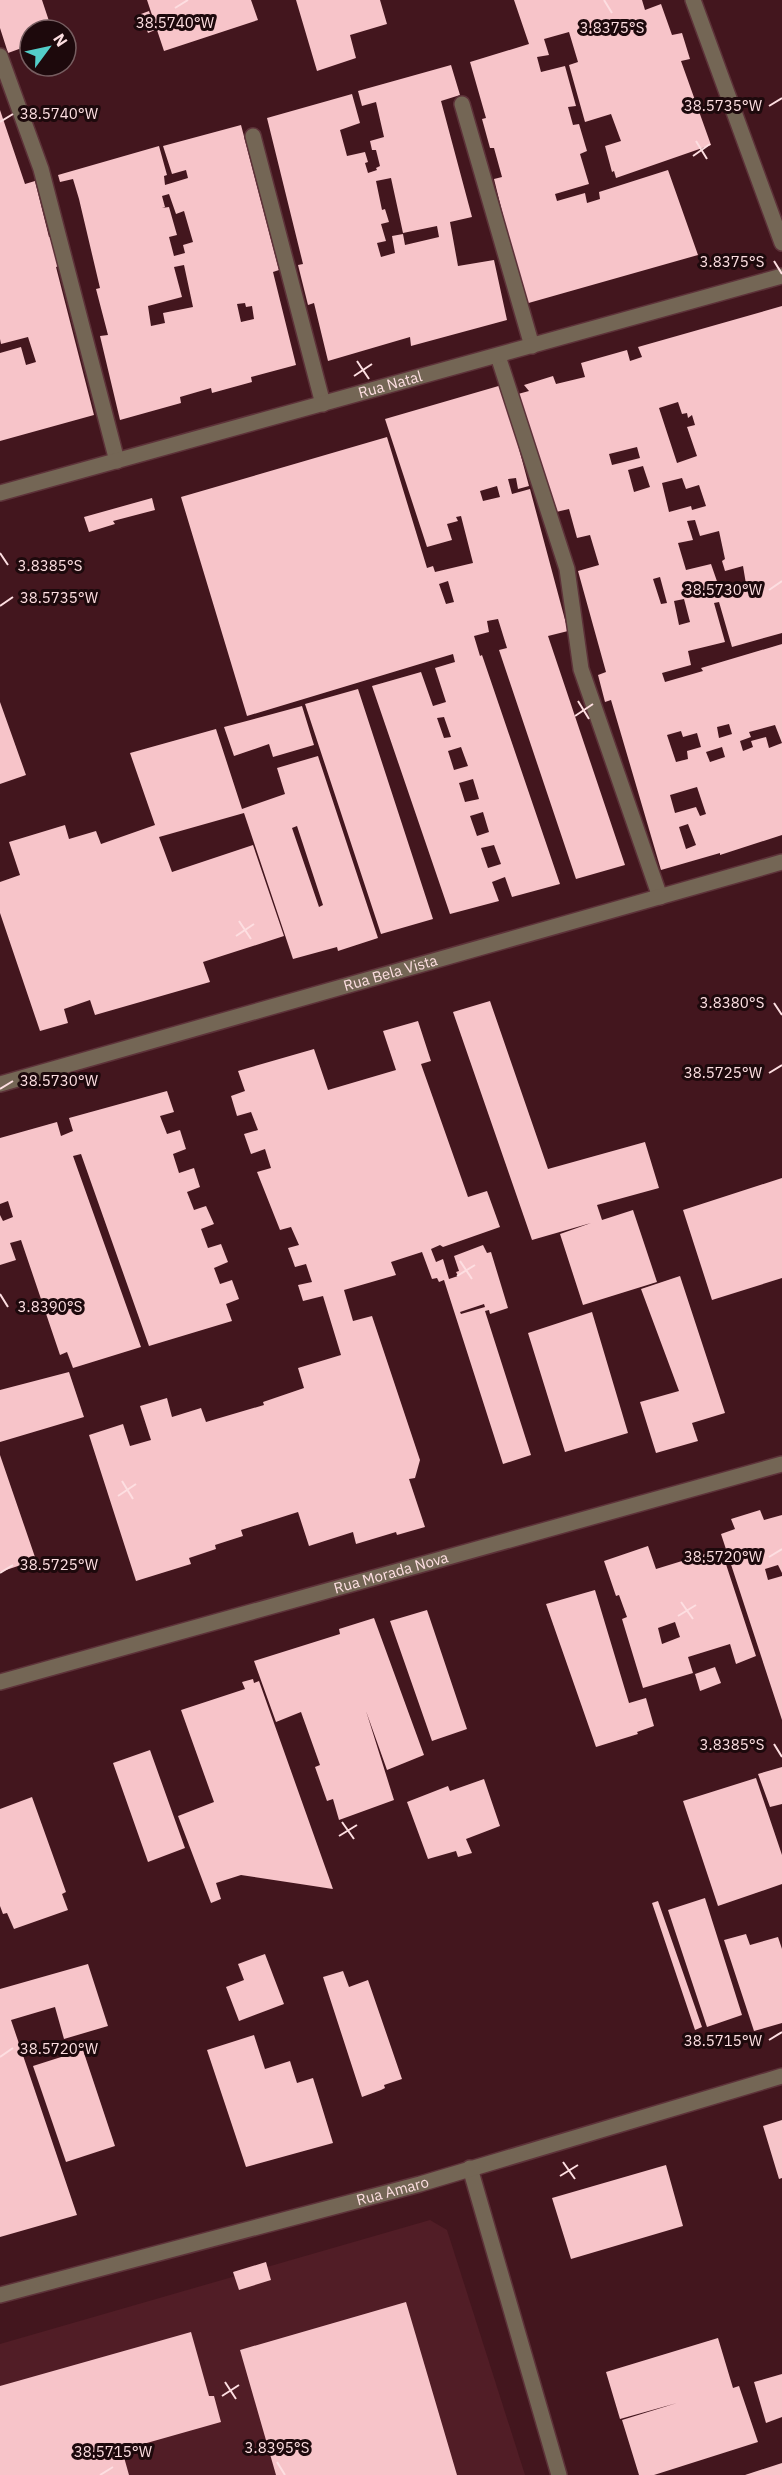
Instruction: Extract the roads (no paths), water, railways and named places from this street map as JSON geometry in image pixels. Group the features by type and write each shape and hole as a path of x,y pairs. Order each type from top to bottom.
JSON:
{"street":[{"path":"693,0 782,243"},
{"path":"0,56 41,169 117,461"},
{"path":"462,104 532,346"},
{"path":"253,136 323,404"},
{"name":"Rua Natal","path":"0,493 782,276"},
{"path":"498,356 567,569 581,669 660,897"},
{"name":"Rua Bela Vista","path":"0,1084 782,862"},
{"name":"Rua Morada Nova","path":"0,1682 782,1464"},
{"name":"Rua Amaro","path":"0,2295 470,2169 782,2076"},
{"path":"470,2169 559,2475"}]}
